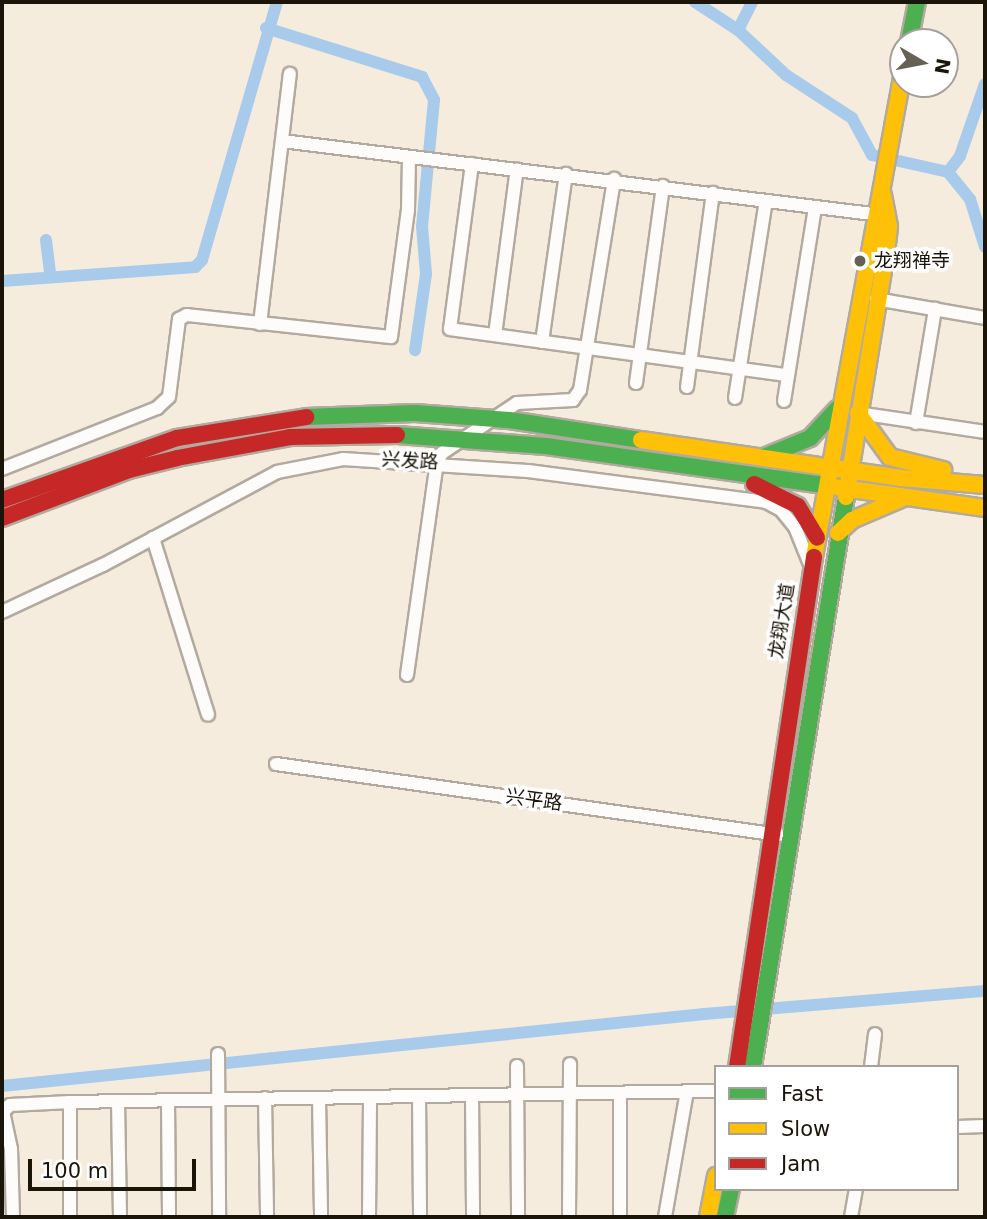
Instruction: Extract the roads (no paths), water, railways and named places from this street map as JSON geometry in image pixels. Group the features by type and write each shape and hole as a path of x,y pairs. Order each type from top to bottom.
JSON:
{"main road":[{"path":"912,28 917,2"},
{"name":"龙翔大道","path":"737,1065 828,466 838,408 881,215 882,183 898,98"},
{"name":"龙翔大道","path":"753,1065 889,226 881,215"},
{"path":"764,457 810,438 838,408"},
{"path":"858,413 890,457 985,483"},
{"path":"2,500 132,451 260,421 340,414 492,419 848,470 985,483"},
{"path":"2,518 129,470 227,448 332,434 464,438 667,463 985,508"},
{"path":"667,463 703,476 766,487 784,495 798,506 817,538"},
{"path":"838,533 852,520 904,498"},
{"path":"708,1217 714,1186"},
{"path":"725,1217 730,1191"}],"street":[{"path":"260,324 290,74"},
{"path":"282,141 614,179 881,215"},
{"path":"2,469 157,408 169,397 179,319 187,315 391,337 407,223 411,157"},
{"path":"472,164 450,329 788,375"},
{"path":"495,335 517,169"},
{"path":"542,342 566,174"},
{"path":"407,675 437,462 464,438 517,403 573,400 585,376 614,179"},
{"path":"636,383 663,186"},
{"path":"687,387 713,193"},
{"path":"735,398 766,201"},
{"path":"784,401 815,208"},
{"path":"876,299 985,318"},
{"path":"916,423 934,309"},
{"path":"858,413 985,432"},
{"name":"兴发路","path":"2,611 153,538 259,480 315,461 437,462 766,502 781,510 796,527 812,570"},
{"path":"153,538 208,715"},
{"name":"兴平路","path":"276,764 791,836"},
{"path":"871,1065 875,1034"},
{"path":"218,1054 219,1217"},
{"path":"569,1217 570,1065"},
{"path":"517,1066 518,1217"},
{"path":"665,1217 687,1091"},
{"path":"13,1217 11,1149 2,1109 10,1105 714,1091"},
{"path":"620,1093 620,1217"},
{"path":"472,1095 473,1217"},
{"path":"419,1096 420,1217"},
{"path":"369,1217 370,1097"},
{"path":"265,1098 267,1217"},
{"path":"319,1098 321,1217"},
{"path":"167,1100 169,1217"},
{"path":"118,1101 120,1217"},
{"path":"69,1102 70,1217"},
{"path":"959,1127 985,1126"},
{"path":"851,1217 856,1191"}],"waterway":[{"path":"2,281 195,267 202,260 277,2"},
{"path":"695,2 738,30 786,75 852,118 872,155 948,172 970,199 985,247"},
{"path":"738,30 752,2"},
{"path":"266,28 422,77 434,100 422,226 426,274 415,350"},
{"path":"948,172 960,156 985,84"},
{"path":"46,240 50,275"},
{"path":"2,1086 704,1014 985,991"}],"place":[{"name":"龙翔禅寺","path":"860,261"}]}
